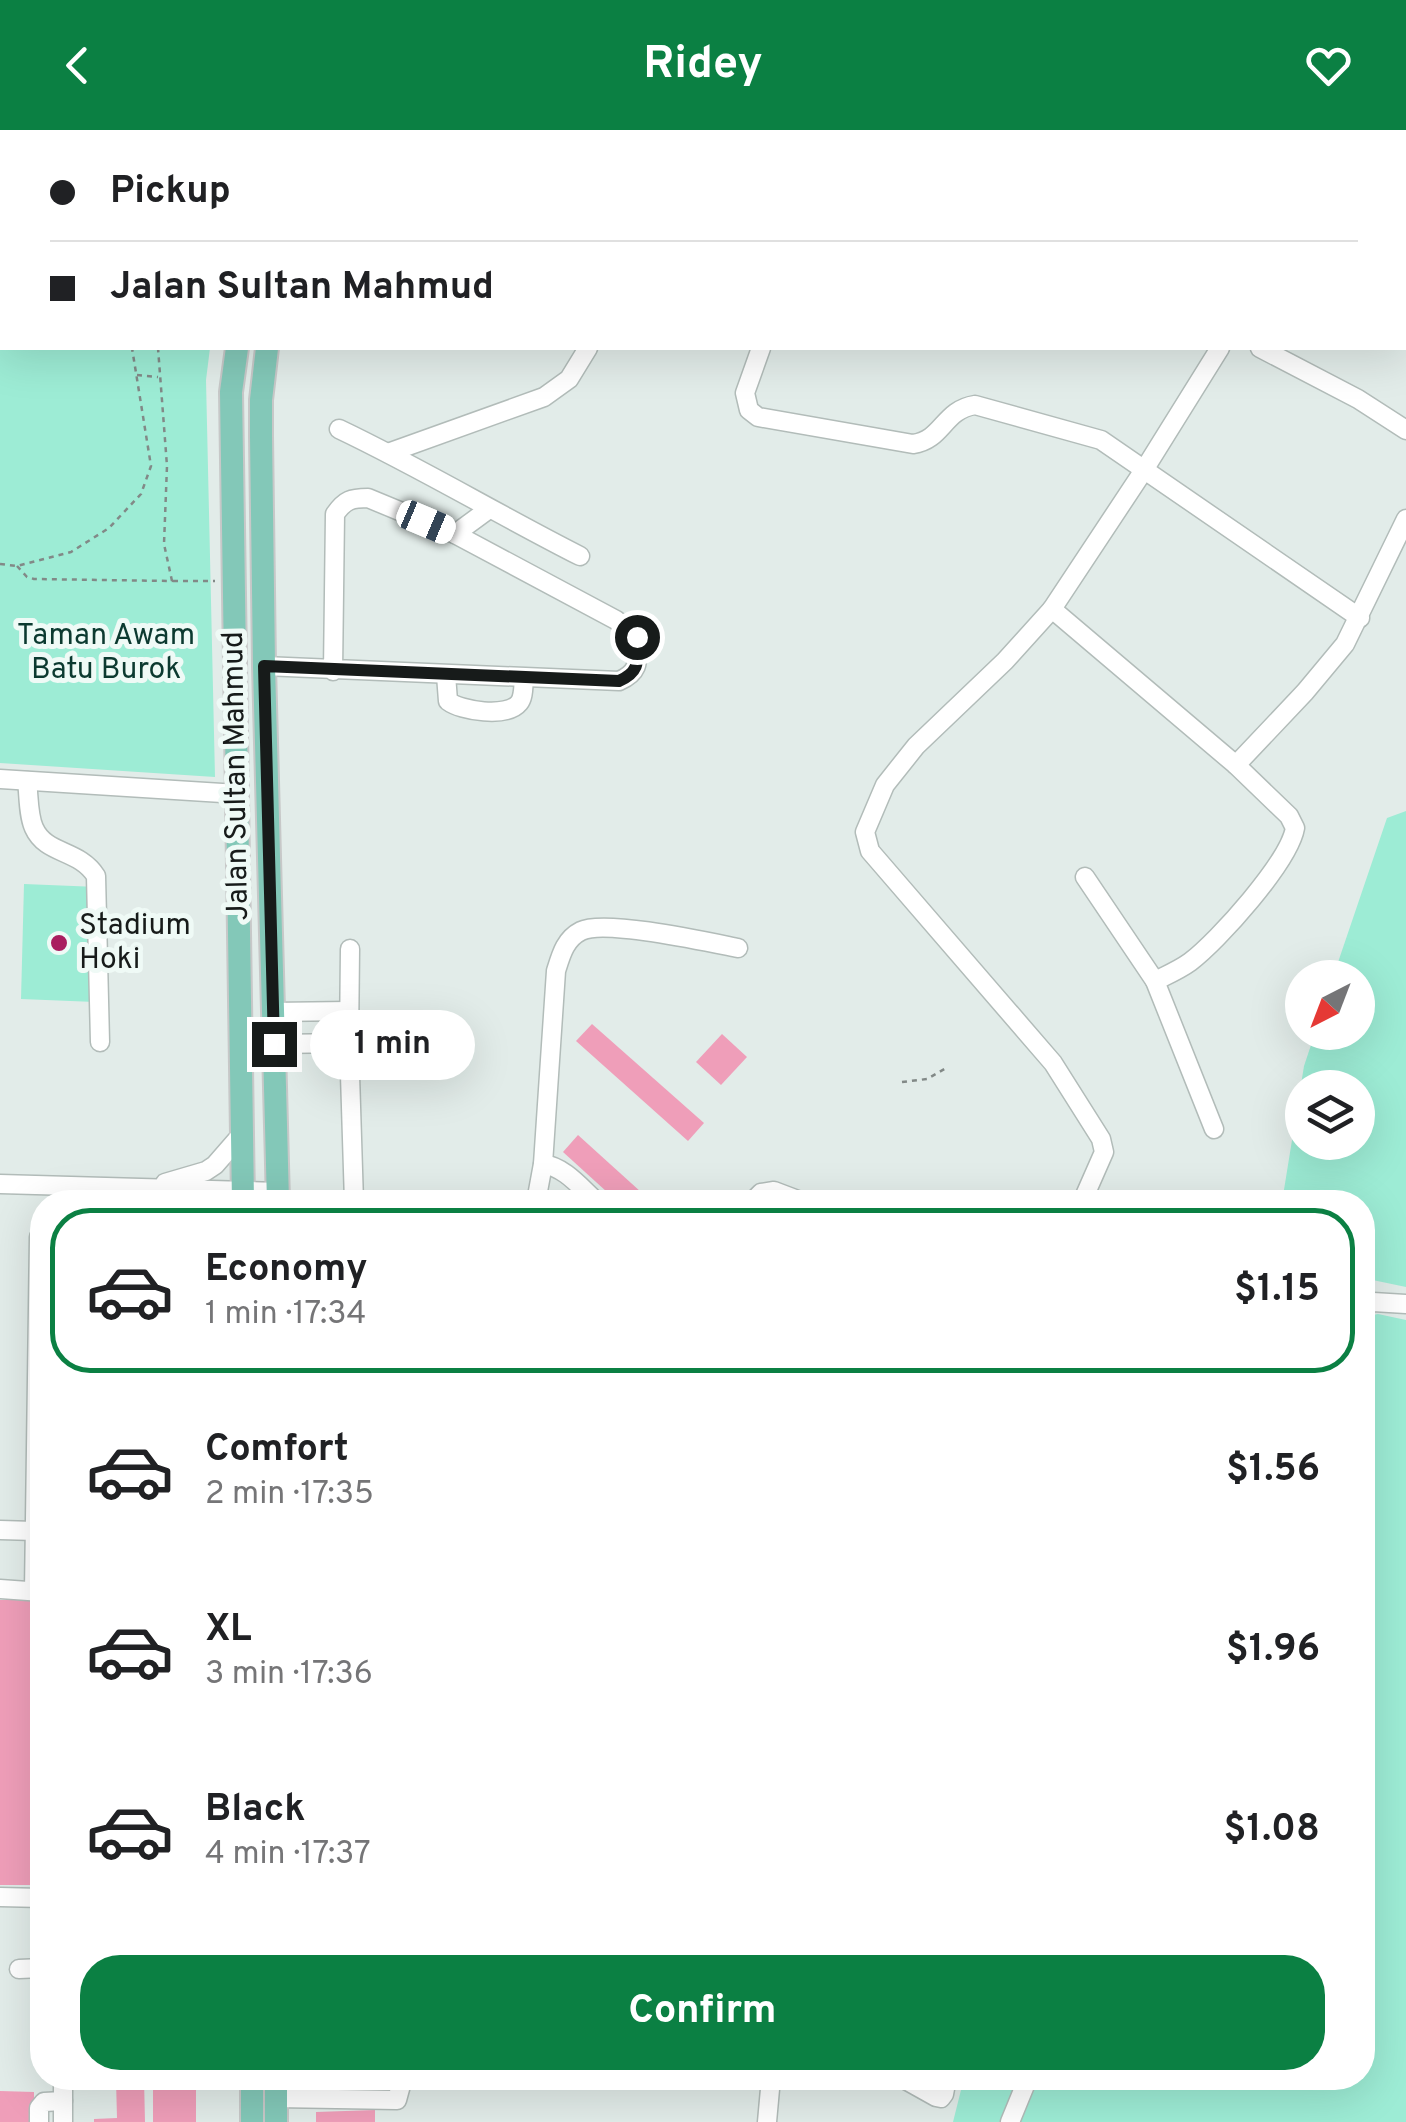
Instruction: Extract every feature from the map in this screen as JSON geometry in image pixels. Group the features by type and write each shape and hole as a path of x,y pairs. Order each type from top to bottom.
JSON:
{"main road":[{"name":"Jalan Sultan Mahmud","path":"232,1190 242,1134 231,392 237,350"},
{"name":"Jalan Sultan Mahmud","path":"266,350 260,400 278,1190"},
{"path":"252,2090 252,2122"},
{"path":"276,2090 276,2122"}],"street":[{"path":"388,453 544,397 569,379 587,350"},
{"path":"760,350 745,393 748,410 758,417 913,444 926,442 950,415 961,407 974,405 1101,440 1360,618"},
{"path":"1087,1190 1104,1152 1101,1139 1054,1062 870,850 865,832 885,785 916,746 1052,609 1219,350"},
{"path":"1264,350 1358,399 1406,430"},
{"path":"339,429 580,556"},
{"path":"264,666 333,671 619,681 631,676 637,665 637,637 616,620 455,534 368,498 353,498 335,514 333,671"},
{"path":"455,534 489,509"},
{"path":"1236,765 1346,644 1406,519"},
{"path":"1052,609 1236,765 1289,816 1296,828 1293,841 1260,888 1218,938 1188,964 1155,980"},
{"path":"446,675 448,701 458,709 506,712 518,704 524,678"},
{"path":"0,779 238,794"},
{"path":"27,781 32,826 41,839 81,859 96,876 100,1042"},
{"path":"1086,877 1155,980 1214,1129"},
{"path":"538,1190 556,971 571,938 590,928 634,930 738,948"},
{"path":"350,949 354,1190"},
{"path":"273,1012 349,1012"},
{"path":"274,1044 349,1043"},
{"path":"151,1188 206,1171 242,1134"},
{"path":"543,1164 554,1166 585,1190"},
{"path":"0,1184 169,1190"},
{"path":"1375,1302 1406,1304"},
{"path":"0,1530 30,1531"},
{"path":"0,1589 30,1591"},
{"path":"0,1898 30,1898"},
{"path":"19,1969 30,1969"},
{"path":"63,2090 63,2122"},
{"path":"296,2090 397,2100 400,2090"},
{"path":"767,2122 770,2090"},
{"path":"922,2090 936,2098 945,2090"},
{"path":"1010,2122 1023,2090"},
{"path":"39,2122 39,2108 44,2102 63,2101"}],"path":[{"path":"0,564 16,566 71,552 110,528 140,494 151,466 132,350"},
{"path":"158,350 167,466 164,544 172,580"},
{"path":"137,375 160,378"},
{"path":"16,566 34,580 234,581"},
{"path":"902,1082 927,1079 948,1068"}],"green space":[{"name":"Taman Awam Batu Burok","path":"0,350 210,350 206,380 215,777 0,763"},
{"path":"1406,811 1406,1287 1375,1281 1375,1190 1284,1190 1289,1160 1375,1160 1375,1070 1303,1070 1309,1050 1375,1050 1375,960 1339,960 1387,818"},
{"name":"Stadium Hoki","path":"24,884 98,887 95,1002 21,999"},
{"path":"1375,1315 1406,1320 1406,2122 953,2122 961,2090 1375,2090"}],"building":[{"path":"592,1024 704,1123 688,1141 576,1041"},
{"path":"722,1034 747,1057 721,1085 696,1062"},
{"path":"578,1135 639,1190 605,1190 563,1152"},
{"path":"0,1600 30,1600 30,1885 0,1885"},
{"path":"116,2090 144,2090 145,2122 94,2122 117,2118"},
{"path":"153,2090 196,2090 196,2122 153,2122"},
{"path":"0,2091 34,2092 34,2122 0,2122"},
{"path":"375,2110 375,2122 316,2122 316,2112"}],"place":[{"name":"Stadium Hoki","path":"59,943"}],"route":[{"path":"274,1044 264,666 619,681 631,676 637,665 637,637"}]}
